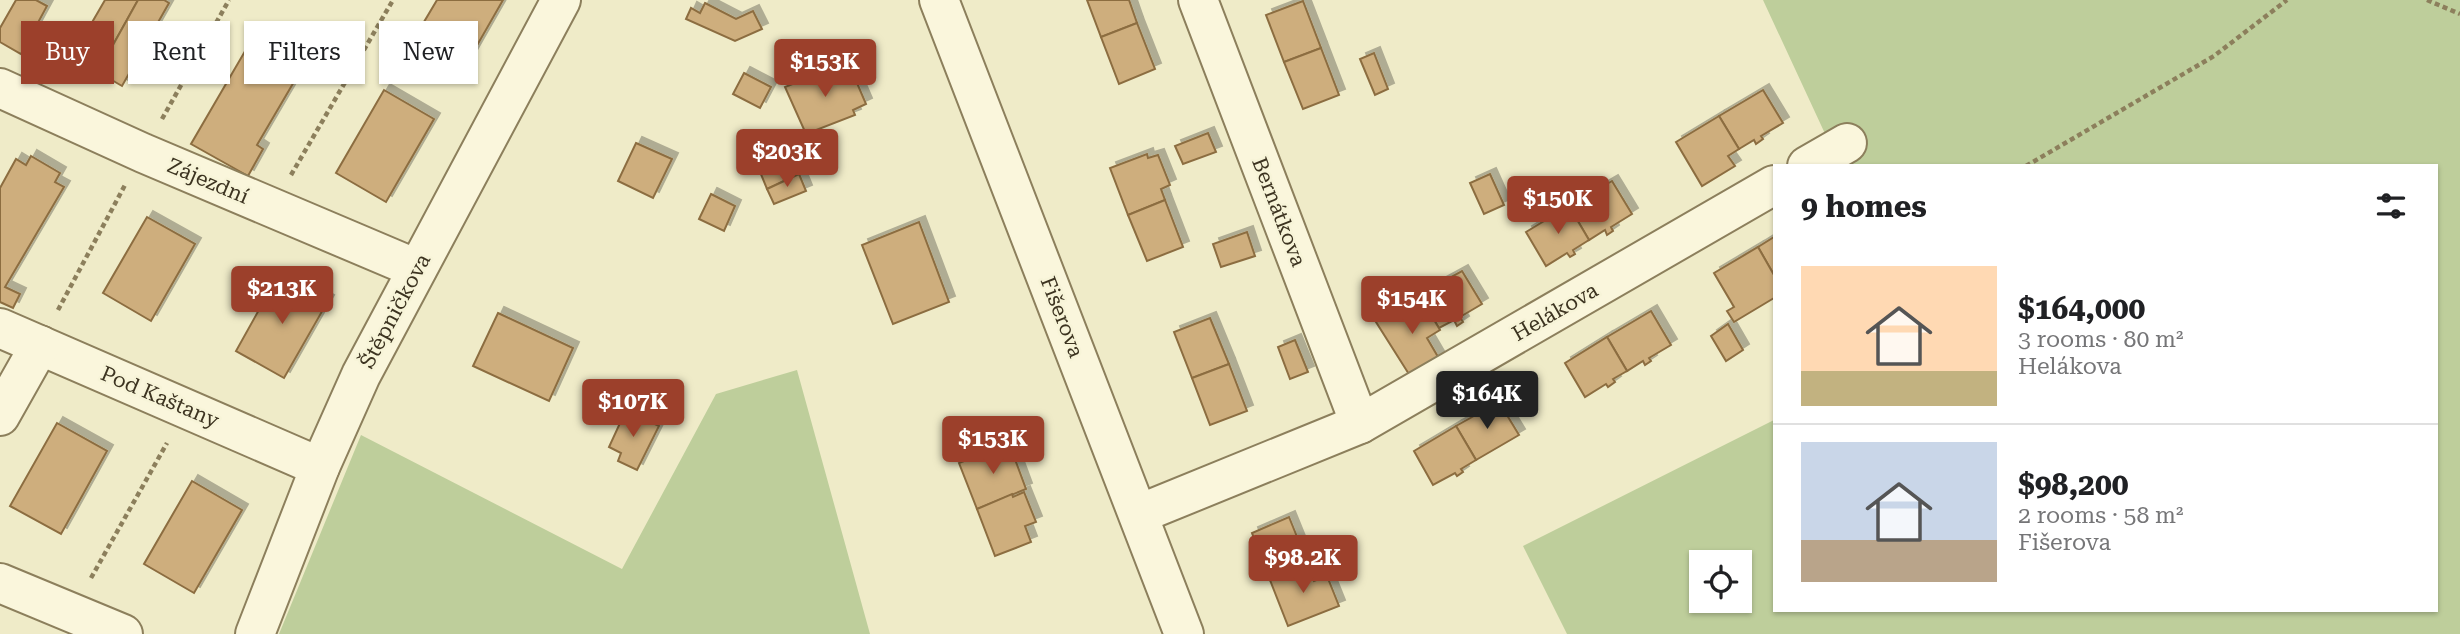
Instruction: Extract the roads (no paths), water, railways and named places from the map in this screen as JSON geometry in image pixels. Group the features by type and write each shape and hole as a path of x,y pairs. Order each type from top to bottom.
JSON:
{"street":[{"name":"Štěpničkova","path":"255,634 320,467 361,375 561,0"},
{"name":"Fišerova","path":"939,0 1184,634"},
{"name":"Bernátkova","path":"1198,0 1360,424"},
{"name":"Zájezdní","path":"0,88 143,153 417,269"},
{"path":"1810,164 1847,143"},
{"name":"Helákova","path":"1139,514 1360,424 1773,186"},
{"name":"Pod Kaštany","path":"0,328 320,467"},
{"path":"0,416 40,345"},
{"path":"0,583 123,634"}]}
